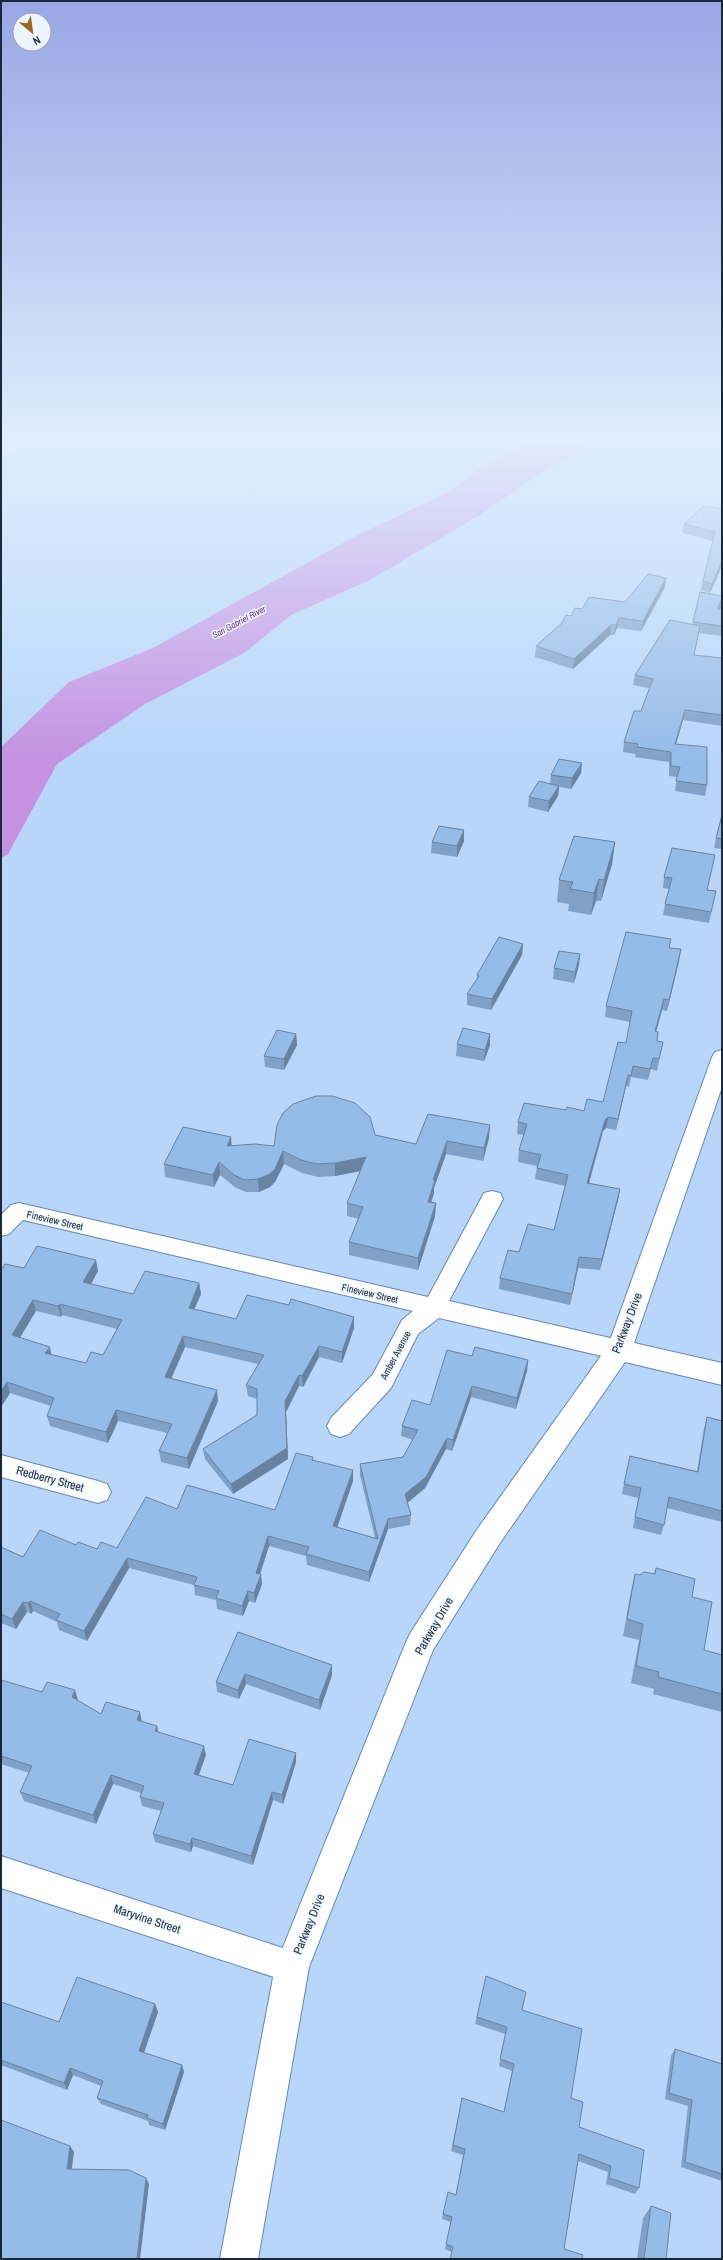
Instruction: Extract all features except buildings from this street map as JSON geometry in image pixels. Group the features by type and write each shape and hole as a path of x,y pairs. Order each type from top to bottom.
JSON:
{"main road":[{"name":"Parkway Drive","path":"240,2259 292,1967 421,1642 488,1537 619,1350 722,1057"},
{"name":"Fineview Street","path":"619,1350 722,1374"}],"street":[{"name":"Amber Avenue","path":"340,1426 382,1381 410,1327 434,1308 492,1199"},
{"name":"Fineview Street","path":"1,1228 19,1211 619,1350"},
{"name":"Redberry Street","path":"1,1466 98,1492"},
{"name":"Maryvine Street","path":"1,1872 292,1967"}],"water":[{"name":"San Gabriel River","path":"333,548 423,548 370,580 291,615 244,653 145,704 57,764 8,854 1,858 1,747 69,682 153,648"}]}
